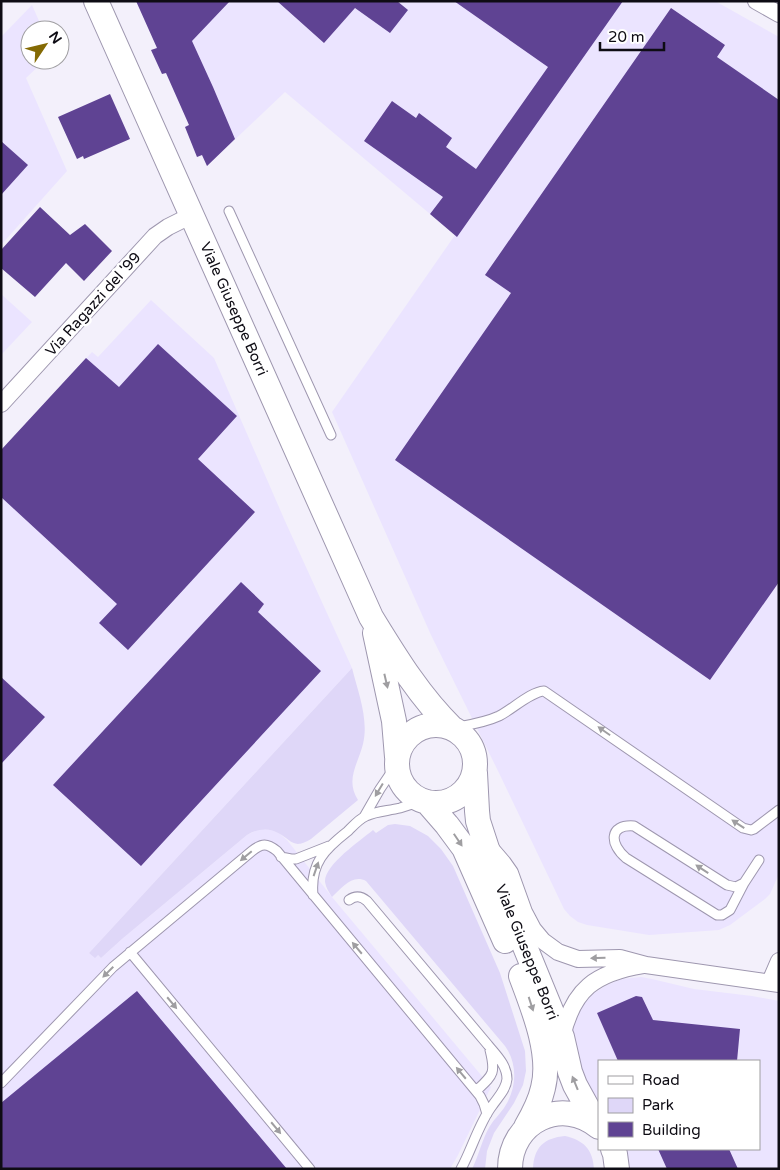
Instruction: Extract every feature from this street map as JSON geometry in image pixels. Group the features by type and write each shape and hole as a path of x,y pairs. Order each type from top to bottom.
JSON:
{"main road":[{"name":"Viale Giuseppe Borri","path":"96,1 372,616 416,686 452,728 465,737 471,745 476,762 477,811 496,876 562,1037 575,1085 598,1126"},
{"name":"Viale Giuseppe Borri","path":"372,616 394,721 400,780 407,791 424,802 454,834 468,855 521,978 544,1051 546,1060 545,1080 538,1105 515,1142 509,1166"},
{"path":"397,761 401,747 414,731 424,726 435,724 452,728"},
{"path":"424,802 440,804 453,800 464,792 472,782 475,773"},
{"name":"Viale Giuseppe Borri","path":"526,1127 538,1119 553,1114 568,1113 582,1117 598,1126"},
{"path":"613,1150 617,1169"}],"street":[{"path":"756,1 779,14"},
{"name":"Via Ragazzi del '99","path":"1,404 155,236 173,224 192,215"},
{"path":"485,842 507,868 524,912 533,929 551,948 565,955 578,959 620,958 646,964 774,983 779,961"},
{"path":"562,1037 565,1023 571,1010 578,998 595,980 607,974 646,964"}],"lane":[{"path":"228,211 331,435"},
{"path":"452,728 494,718 536,693 544,691 743,828 754,829 779,810"},
{"path":"364,817 397,761"},
{"path":"313,895 312,882 315,869 329,846 364,817 373,813 424,802"},
{"path":"744,883 736,887 727,885 634,826 621,828 615,834 616,847 626,858 714,914 722,915 730,910 759,860"},
{"path":"1,1083 112,967 261,845 269,846 277,852 476,1091 482,1100 487,1114"},
{"path":"281,857 296,859 329,846"},
{"path":"349,900 360,897 367,901 503,1064 507,1081 502,1093 487,1114 461,1169"},
{"path":"130,952 310,1169"},
{"path":"476,1091 487,1081 492,1073 493,1064 488,1045"}],"shaded area":[{"path":"136,1 715,1 779,37 779,874 770,894 730,925 719,930 649,935 587,925 578,922 564,909 431,635 332,412 455,235 285,92 207,166 202,155 197,157 185,127 189,125 166,73 162,74 151,50 155,49 165,38 157,20 147,25"},
{"path":"32,5 39,20 20,20 20,70 34,70 26,78 67,171 1,245 1,37"},
{"path":"1,294 32,322 1,355"},
{"path":"151,300 214,358 352,668 89,953 98,955 101,958 247,835 263,829 272,830 280,834 287,840 332,897 491,1087 450,1169 1,1169 1,451 92,352 98,357"},
{"path":"641,977 694,989 779,1001 779,1169 629,1169 627,1150 760,1150 760,1060 598,1060 598,1106 587,1092 572,1034 574,1023 583,1005 593,994 621,979"}],"green space":[{"path":"352,668 365,725 363,744 353,779 354,793 358,800 311,839 300,844 293,843 278,833 266,829 247,835 101,958 98,955 95,958 89,953"},
{"path":"388,825 410,826 428,836 441,849 453,866 500,973 525,1051 526,1071 523,1085 514,1103 494,1133 487,1151 485,1169 472,1169 487,1131 504,1108 511,1093 514,1069 509,1053 366,881 356,879 343,886 332,897 325,884 326,875 330,868 344,854 373,830 376,833"},
{"path":"565,1136 577,1140 586,1146 592,1156 594,1169 533,1169 538,1149 551,1139"}],"building":[{"path":"136,1 230,1 192,41 235,139 207,166 202,155 197,157 185,127 189,125 166,73 162,74 151,50 157,48"},
{"path":"277,1 397,1 408,10 390,33 355,8 324,43"},
{"path":"454,1 623,1 457,237 430,214 443,197 364,141 392,101 416,118 419,113 452,138 446,147 476,169 548,67"},
{"path":"671,8 725,45 717,57 779,100 779,582 710,680 395,460 511,293 485,275"},
{"path":"110,94 130,139 84,159 83,156 77,159 58,117"},
{"path":"1,141 28,165 1,195"},
{"path":"40,207 70,235 85,224 112,251 84,281 66,263 35,297 1,268 1,250"},
{"path":"158,344 237,416 198,459 255,512 128,650 99,623 117,604 1,497 1,450 86,358 119,387"},
{"path":"241,582 264,604 258,612 321,671 141,866 53,785"},
{"path":"1,677 45,717 1,764"},
{"path":"137,991 287,1169 1,1169 1,1103"},
{"path":"636,996 642,997 653,1020 740,1029 737,1060 618,1060 597,1013"},
{"path":"658,1150 729,1150 738,1169 667,1169"}]}
